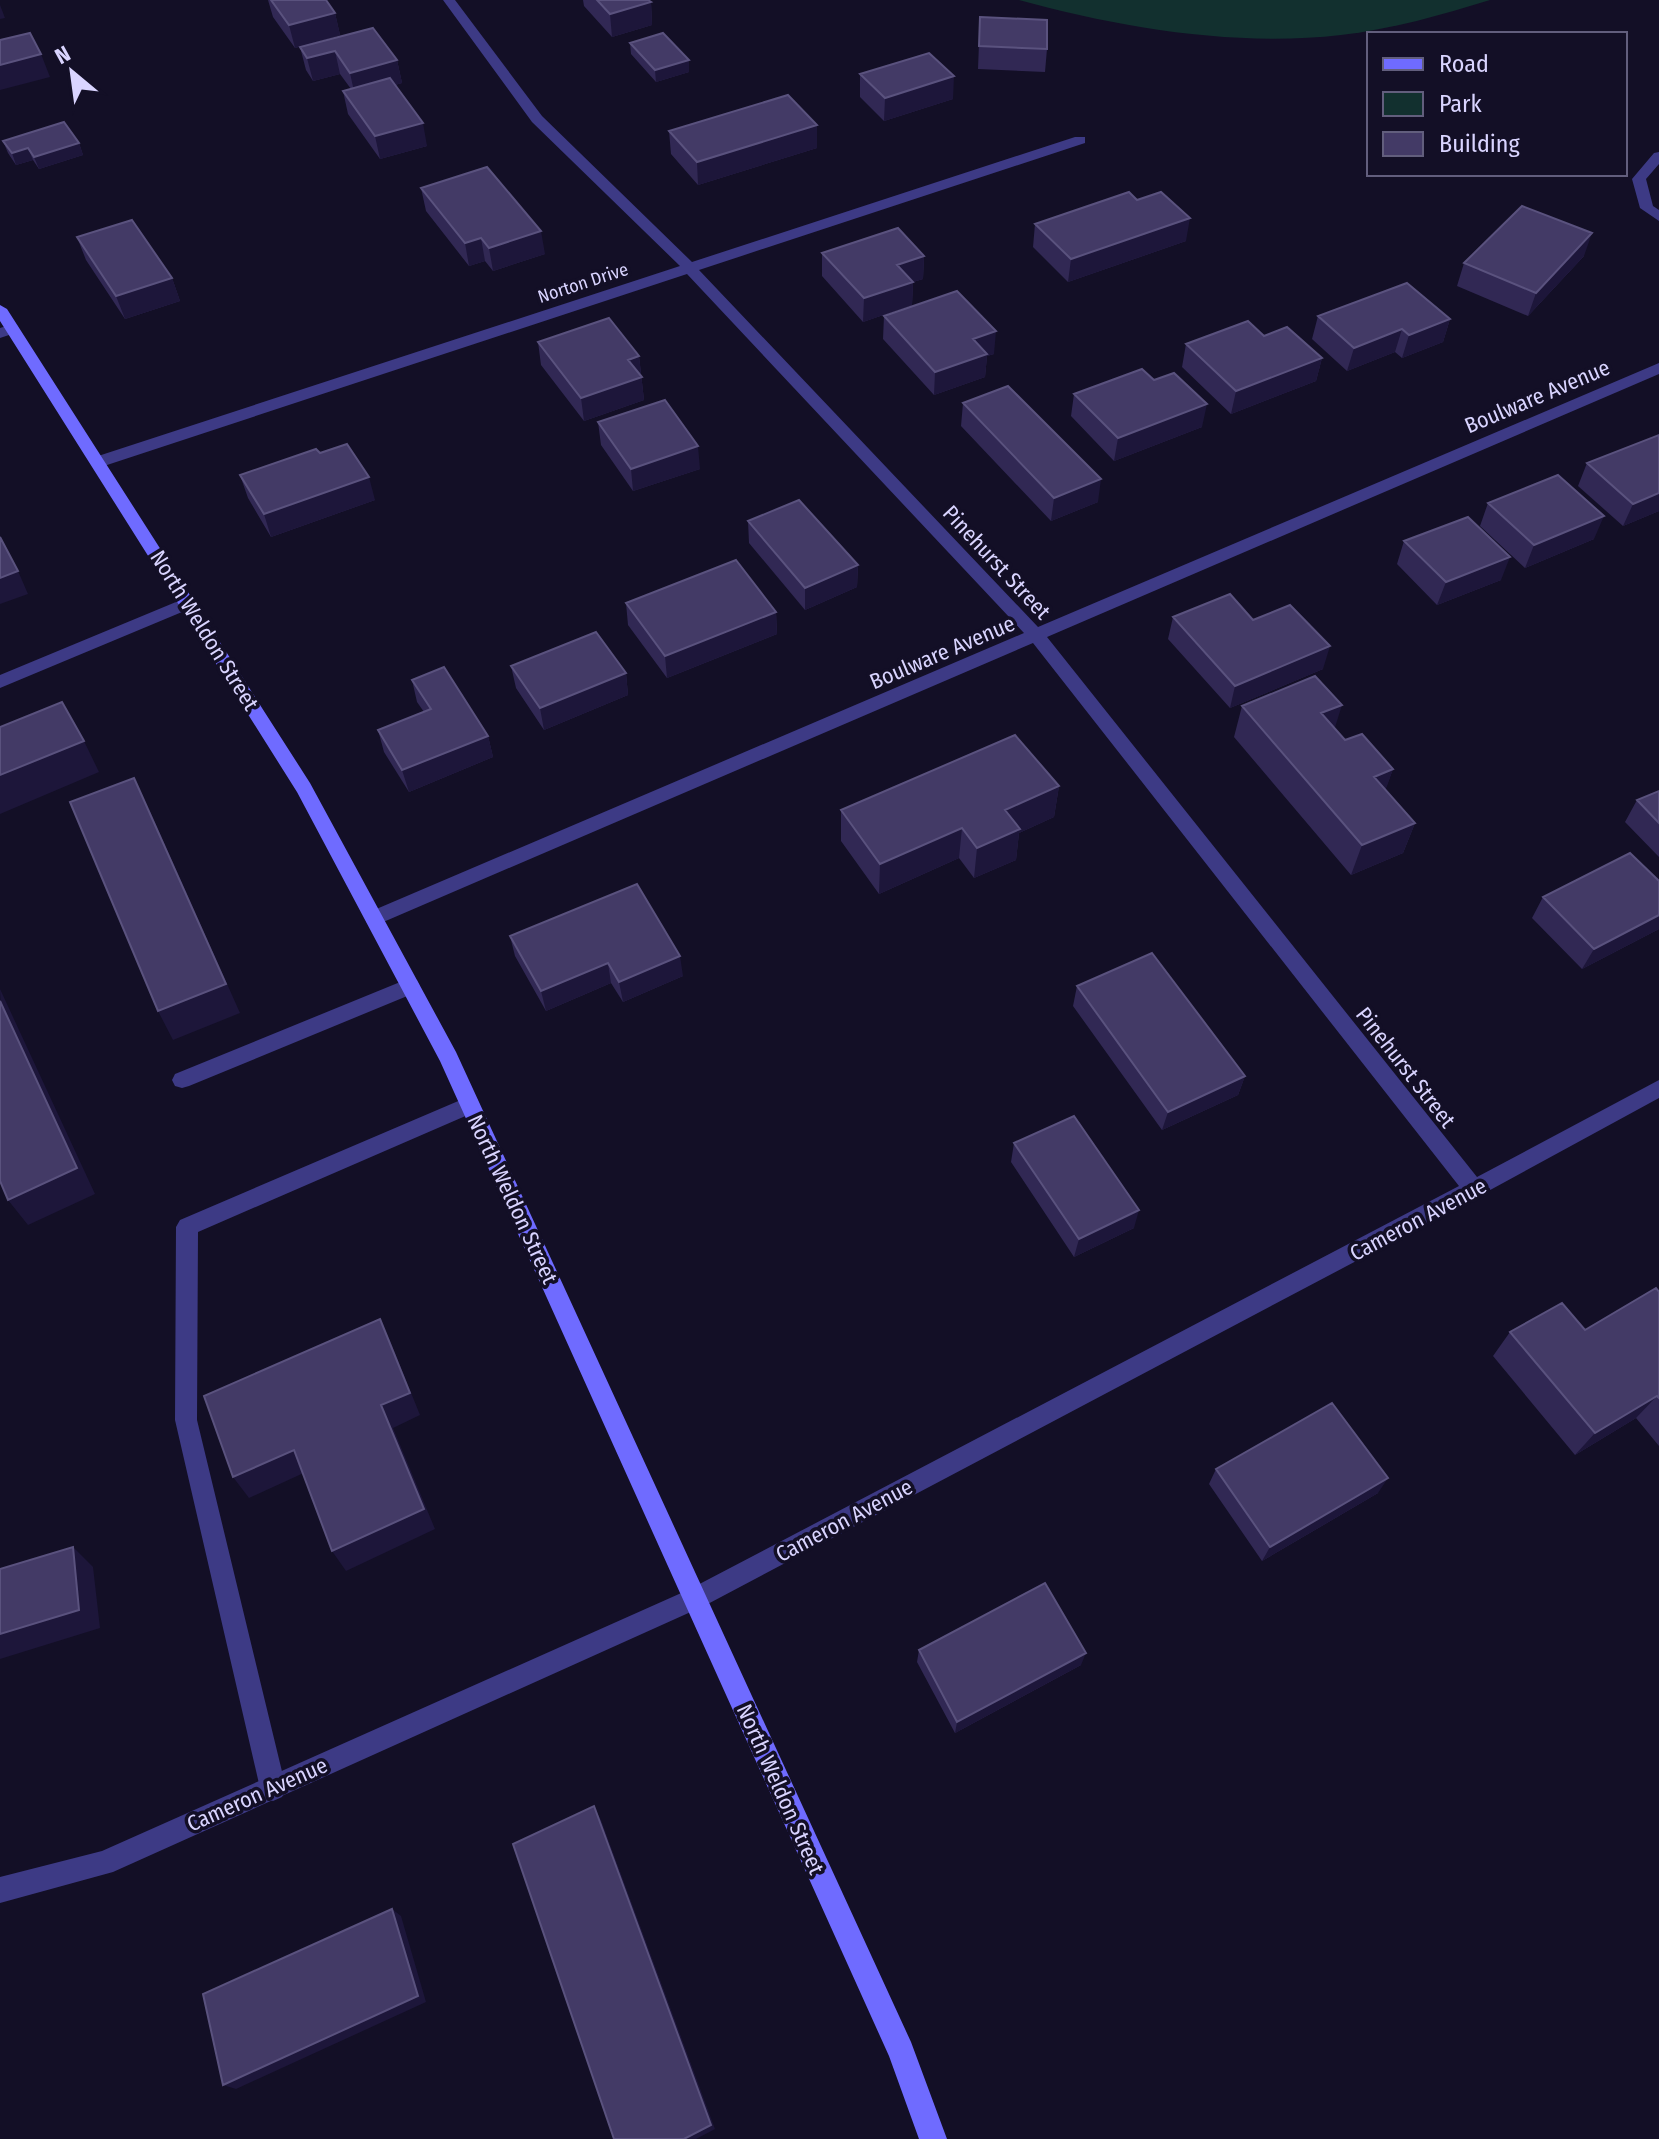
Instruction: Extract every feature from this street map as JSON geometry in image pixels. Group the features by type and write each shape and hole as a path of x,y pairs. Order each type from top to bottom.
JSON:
{"street":[{"name":"Pinehurst Street","path":"449,0 537,119 689,267 1036,635 1474,1189"},
{"name":"Norton Drive","path":"98,462 1080,140"},
{"path":"1659,156 1639,179 1647,208 1659,217"},
{"name":"North Weldon Street","path":"0,309 6,331 98,462 304,788 410,986 470,1105 696,1598 901,2052 933,2139"},
{"name":"Boulware Avenue","path":"374,918 1659,368"},
{"path":"0,682 188,603"},
{"path":"182,1080 410,986"},
{"name":"Cameron Avenue","path":"0,1890 104,1863 696,1598 1474,1189 1659,1088"},
{"path":"273,1788 186,1420 187,1227 470,1105"}],"green space":[{"path":"1019,0 1490,0 1417,21 1360,32 1260,39 1138,27"}],"building":[{"path":"271,0 326,0 335,13 289,25"},
{"path":"597,0 648,0 651,2 610,14"},
{"path":"980,17 1047,20 1047,49 979,46"},
{"path":"373,28 397,60 350,73 335,51 307,58 300,47"},
{"path":"30,33 41,54 0,65 0,40"},
{"path":"663,33 689,60 655,70 630,43"},
{"path":"929,53 954,76 885,98 860,74"},
{"path":"390,78 423,123 375,136 343,91"},
{"path":"788,95 817,125 697,162 669,131"},
{"path":"64,122 79,143 34,157 28,148 12,153 3,141"},
{"path":"487,167 541,231 489,248 481,238 465,243 421,188"},
{"path":"1129,192 1137,200 1161,192 1190,218 1071,259 1035,224"},
{"path":"1522,206 1592,233 1536,293 1464,263"},
{"path":"132,220 172,278 116,296 77,237"},
{"path":"898,228 924,256 897,265 913,282 864,298 822,253"},
{"path":"1407,283 1450,319 1409,335 1402,329 1354,348 1318,316"},
{"path":"957,291 996,331 973,339 987,354 935,372 884,316"},
{"path":"609,318 639,356 628,360 642,377 581,398 538,342"},
{"path":"1248,321 1264,336 1287,327 1322,358 1236,391 1186,344"},
{"path":"1142,369 1154,380 1174,373 1207,404 1118,438 1074,394"},
{"path":"1008,386 1101,479 1054,498 963,403"},
{"path":"665,400 698,446 631,469 598,422"},
{"path":"1659,435 1659,493 1633,504 1587,463"},
{"path":"347,444 369,477 264,514 240,475 316,449 320,453"},
{"path":"1558,475 1604,516 1534,545 1488,503"},
{"path":"799,500 858,565 805,588 748,521"},
{"path":"1468,517 1510,557 1446,582 1404,541"},
{"path":"0,537 18,571 0,578"},
{"path":"736,560 776,612 665,656 626,603"},
{"path":"1230,594 1253,620 1290,605 1330,646 1235,686 1173,617"},
{"path":"596,632 626,673 540,708 511,666"},
{"path":"444,667 488,736 402,770 378,730 431,709 412,680"},
{"path":"1315,676 1342,705 1321,713 1345,740 1362,734 1393,769 1374,777 1415,823 1362,845 1242,706"},
{"path":"62,702 84,741 0,775 0,727"},
{"path":"1015,735 1059,786 1005,810 1020,829 977,848 962,828 880,864 841,810"},
{"path":"134,778 226,984 158,1011 70,802"},
{"path":"1659,791 1659,823 1637,800"},
{"path":"1630,853 1659,881 1659,915 1594,949 1543,897"},
{"path":"637,884 680,956 619,982 608,963 541,991 510,936"},
{"path":"1152,953 1245,1076 1168,1112 1077,986"},
{"path":"0,1001 77,1168 8,1200 0,1181"},
{"path":"1074,1116 1139,1210 1079,1239 1014,1143"},
{"path":"1656,1288 1659,1292 1659,1398 1657,1396 1595,1433 1510,1332 1562,1303 1585,1330"},
{"path":"380,1319 410,1393 381,1405 424,1509 332,1551 294,1450 233,1477 204,1396"},
{"path":"1332,1403 1388,1478 1270,1547 1216,1469"},
{"path":"73,1547 79,1610 0,1634 0,1569"},
{"path":"1045,1583 1086,1653 957,1722 919,1650"},
{"path":"594,1806 711,2125 684,2139 614,2139 513,1844"},
{"path":"392,1909 418,1996 223,2085 203,1994"}]}
